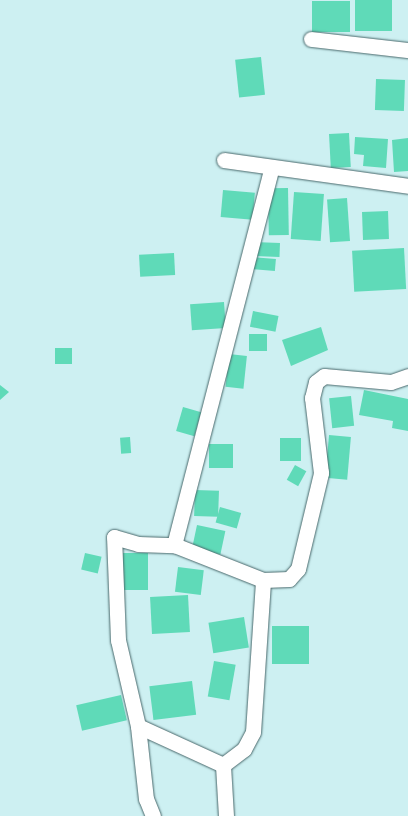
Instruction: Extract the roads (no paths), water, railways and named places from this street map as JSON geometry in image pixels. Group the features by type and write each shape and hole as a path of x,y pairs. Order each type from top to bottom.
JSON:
{"street":[{"path":"311,39 408,50"},
{"path":"224,160 271,170 408,186"},
{"path":"174,544 271,170"},
{"path":"154,816 146,798 138,726 118,640 114,537 138,544 174,544 263,580 289,579 298,569 321,474 312,398 316,382 324,376 390,382 408,376"},
{"path":"223,765 244,749 253,732 263,580"},
{"path":"138,726 223,765"},
{"path":"223,765 226,816"}]}
